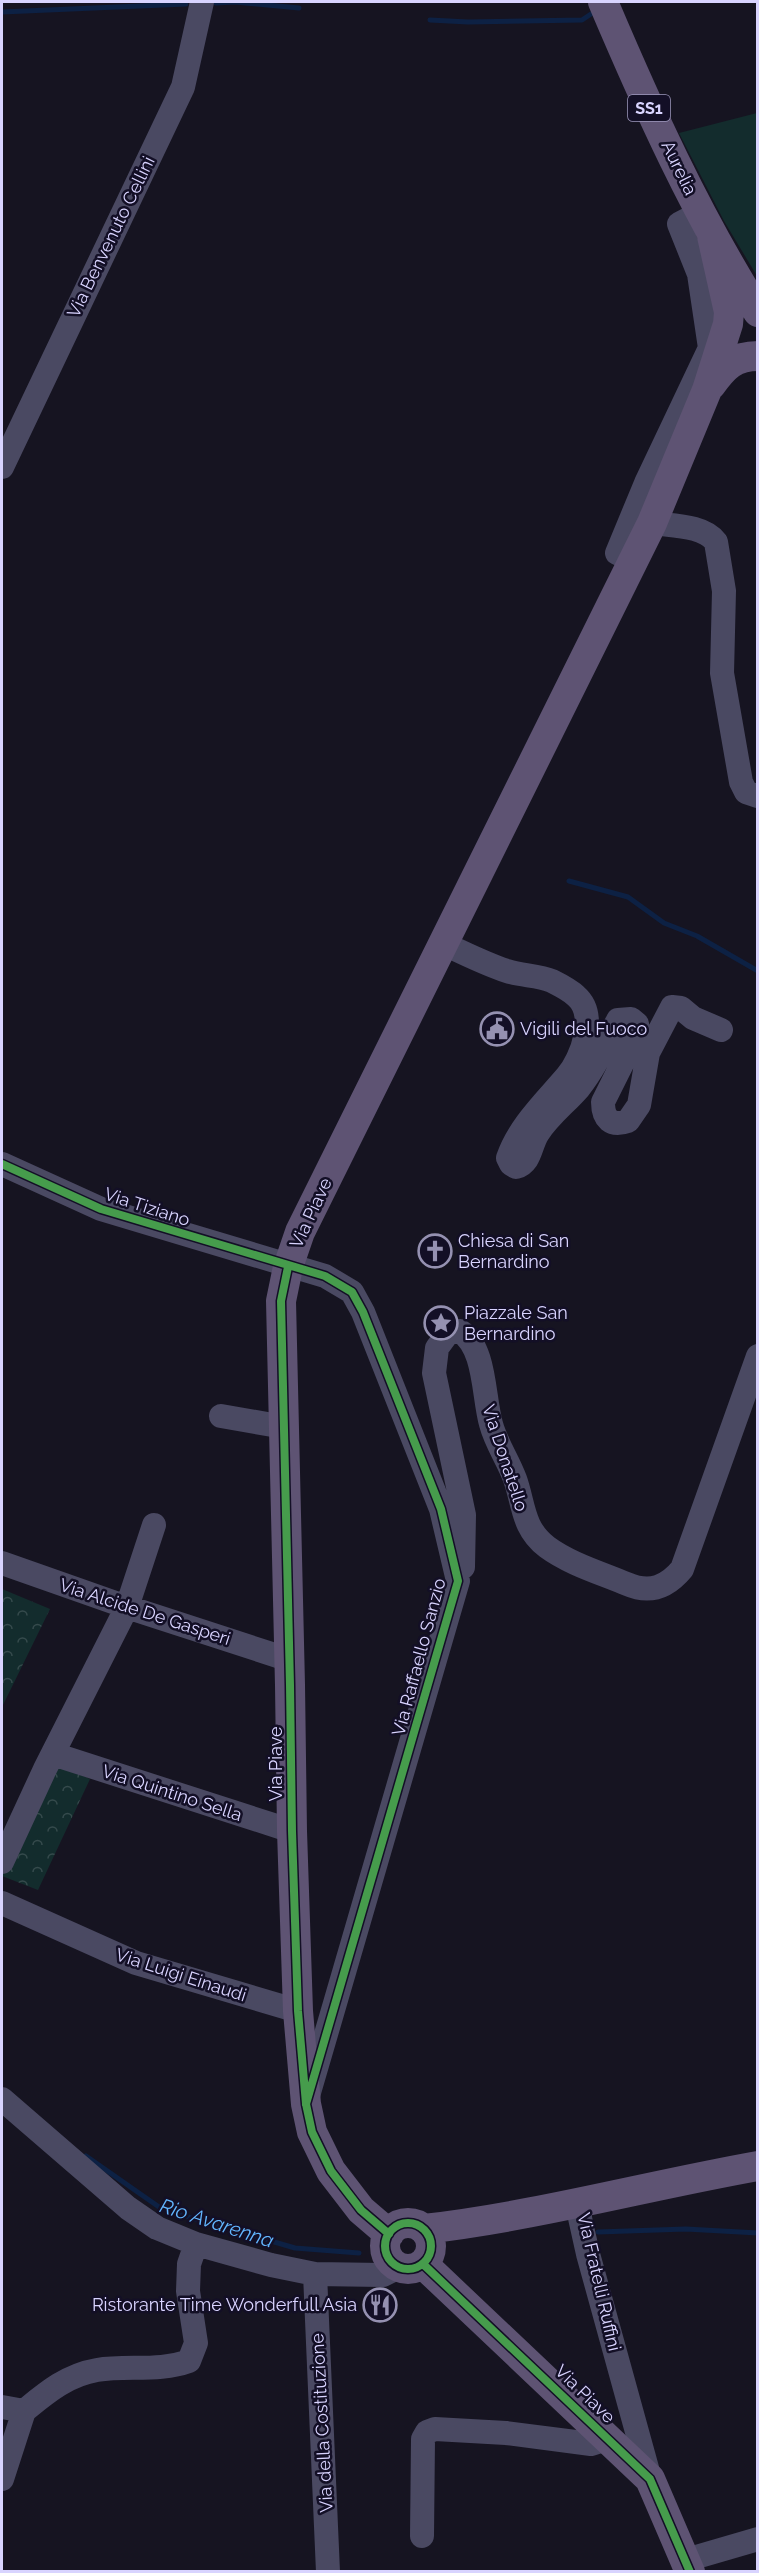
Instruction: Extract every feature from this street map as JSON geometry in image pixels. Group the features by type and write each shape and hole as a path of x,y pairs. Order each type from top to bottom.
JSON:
{"main road":[{"name":"Aurelia","path":"603,2 641,92 706,224"},
{"name":"SS1","path":"706,224 758,312"},
{"path":"706,224 729,312 728,324 707,390"},
{"path":"707,390 723,368 733,360 758,356"},
{"name":"Via Piave","path":"389,2234 361,2210 331,2171 312,2132 306,2104 298,2012 292,1831 281,1301 288,1267 300,1232 652,523 707,390"},
{"path":"580,2203 754,2162"},
{"name":"Via Fratelli Ruffini","path":"424,2229 580,2203"},
{"path":"411,2223 424,2229 429,2236 431,2251 411,2265 388,2258 386,2250 389,2234 403,2224 411,2223"},
{"name":"Via Piave","path":"411,2265 610,2438 650,2479 688,2566"}],"street":[{"name":"Via Benvenuto Cellini","path":"2,466 183,87 202,2"},
{"path":"633,561 617,553 646,483 710,348 699,274 679,224 706,224"},
{"path":"652,523 702,531 712,536 716,542 724,591 722,673 741,782 746,792 758,796"},
{"path":"444,944 509,972 551,981 577,997 585,1011 584,1040 578,1060 556,1089 532,1114 511,1149 508,1158 516,1167 522,1165 527,1159 536,1137 546,1122 580,1087 618,1020 631,1019 637,1024 638,1032 603,1102 603,1113 607,1120 614,1123 628,1121 639,1105 648,1053 672,1007 681,1008 693,1018 721,1030"},
{"name":"Via Tiziano","path":"2,1164 101,1209 288,1267"},
{"name":"Via Raffaello Sanzio","path":"288,1267 325,1276 352,1292 363,1312 441,1509 458,1581 306,2104"},
{"name":"Via Donatello","path":"458,1581 464,1563 464,1515 434,1373 437,1348 448,1333 460,1331 470,1337 476,1350 491,1425 516,1481 524,1518 546,1547 572,1561 635,1588 662,1587 674,1579 682,1569 758,1356"},
{"path":"221,1416 284,1427"},
{"path":"2,1862 127,1607 154,1525"},
{"name":"Via Alcide De Gasperi","path":"2,1563 290,1660"},
{"name":"Via Quintino Sella","path":"53,1754 292,1831"},
{"name":"Via Luigi Einaudi","path":"2,1903 136,1963 298,2012"},
{"path":"2,2099 128,2208 157,2228 196,2244 315,2274 383,2275 411,2265"},
{"name":"Via Fratelli Ruffini","path":"580,2203 580,2218 588,2254 650,2479"},
{"path":"2,2479 13,2409 58,2384 96,2370 172,2367 189,2361 196,2343 188,2291 189,2264 196,2244"},
{"name":"Via della Costituzione","path":"315,2274 328,2571"},
{"path":"422,2536 423,2439 427,2432 435,2429 506,2433 591,2444 610,2438"},
{"path":"688,2566 758,2539"}],"green space":[{"path":"758,113 757,276 724,221 679,133"},
{"path":"2,1589 50,1609 2,1707"},
{"path":"53,1763 90,1779 38,1890 2,1876 2,1874"}],"waterway":[{"path":"216,3 235,2 299,8"},
{"path":"2,12 186,4"},
{"path":"430,20 468,22 582,20 591,14"},
{"path":"569,881 628,897 664,923 697,936 758,971"},
{"name":"Rio Avarenna","path":"86,2156 159,2207 181,2215 295,2248 359,2253"},
{"name":"Rio Avarenna","path":"598,2232 686,2229 758,2233"}],"cycle path":[{"path":"2,1164 101,1209 325,1276 352,1292 363,1312 441,1509 458,1581 306,2104"},
{"path":"288,1267 281,1301 292,1831 298,2011 306,2104 312,2132 331,2171 361,2210 389,2234"},
{"path":"408,2223 424,2230 431,2246 424,2262 408,2269 392,2262 385,2246 392,2230 408,2223"},
{"path":"423,2264 650,2479 690,2572"}],"place":[{"name":"Vigili del Fuoco","path":"497,1029"},
{"name":"Chiesa di San Bernardino","path":"435,1251"},
{"name":"Piazzale San Bernardino","path":"441,1323"},
{"name":"Ristorante Time Wonderfull Asia","path":"380,2305"}]}
